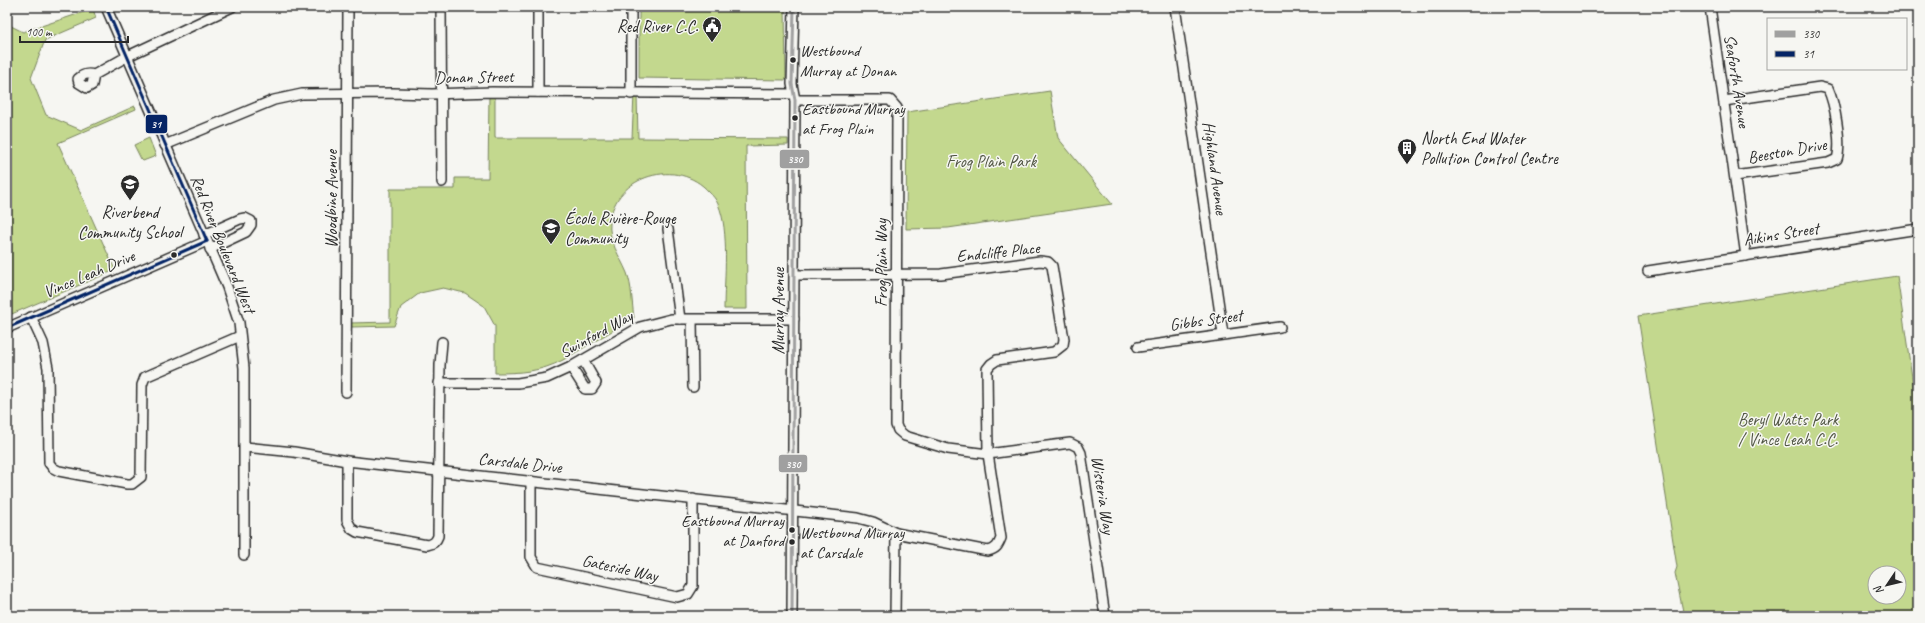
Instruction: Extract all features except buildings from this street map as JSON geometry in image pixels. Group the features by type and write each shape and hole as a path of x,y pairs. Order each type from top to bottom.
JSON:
{"street":[{"name":"Red River Boulevard West","path":"106,7 235,309 244,368 244,555"},
{"path":"94,75 128,56 232,7"},
{"name":"Woodbine Avenue","path":"346,392 347,103 349,93 348,7"},
{"path":"441,7 440,84 443,94 442,182"},
{"path":"538,7 538,92"},
{"path":"631,7 631,94"},
{"name":"Murray Avenue","path":"792,616 794,97 792,84 794,7"},
{"name":"Highland Avenue","path":"1175,7 1223,334"},
{"name":"Seaforth Avenue","path":"1710,7 1746,256"},
{"name":"Beeston Drive","path":"1724,101 1820,87 1828,89 1832,98 1839,150 1836,159 1828,163 1735,176"},
{"name":"Donan Street","path":"165,145 274,100 302,94 538,92 794,97"},
{"name":"Frog Plain Way","path":"794,97 890,100 897,108 896,425 898,430 905,436 948,449 988,454"},
{"path":"668,229 680,319"},
{"name":"Aikins Street","path":"1648,270 1918,229"},
{"name":"Vince Leah Drive","path":"7,328 207,242"},
{"name":"Endcliffe Place","path":"794,275 941,274 1040,261 1048,262 1052,266 1064,339 1063,345 1054,352 997,360 991,364 987,374 988,454"},
{"path":"31,317 43,343 48,368 49,463 53,468 59,471 127,484 132,484 141,477 142,385 145,376 240,336"},
{"name":"Swinford Way","path":"439,383 534,382 548,378 571,367 640,327 658,321 680,319 794,319"},
{"path":"692,320 693,387"},
{"name":"Gibbs Street","path":"1138,347 1280,327"},
{"path":"347,461 347,520 352,529 357,532 427,545 432,544 436,540 438,536 439,383 442,342"},
{"path":"571,367 585,389 592,389 596,383 583,360"},
{"name":"Wisteria Way","path":"988,454 1070,443 1078,447 1081,453 1105,616"},
{"name":"Carsdale Drive","path":"245,446 347,461 439,470 858,518 872,522 896,533 988,551 994,550 999,546 1001,538 988,454"},
{"name":"Gateside Way","path":"531,481 531,557 537,566 677,597 688,594 693,586 693,499"},
{"path":"895,616 896,533"}],"green space":[{"name":"Red River C.C.","path":"639,7 785,7 786,80 639,78"},
{"path":"93,9 96,18 45,40 31,78 46,115 81,130 135,106 136,109 58,143 115,270 7,316 7,24 23,32"},
{"name":"Frog Plain Park","path":"1050,91 1058,138 1112,204 948,228 906,229 907,112"},
{"path":"489,94 495,94 495,138 632,138 634,94 637,94 638,138 788,139 788,145 746,146 747,309 724,309 725,241 722,215 716,200 696,181 681,175 666,174 650,176 635,183 623,193 614,206 610,222 611,236 615,248 629,278 634,318 563,360 546,367 530,371 495,373 495,326 484,306 465,293 443,288 420,293 401,307 394,326 351,327 350,323 390,322 390,189 455,189 455,178 488,178"},
{"path":"149,138 156,156 143,161 134,145"},
{"name":"Beryl Watts Park / Vince Leah C.C.","path":"1897,276 1918,418 1918,616 1684,616 1675,573 1677,567 1638,316"}],"transit line":[{"name":"31","path":"106,7 207,241"},
{"name":"330","path":"792,616 795,100 792,84 794,7"},
{"name":"31","path":"7,328 207,241"}],"place":[{"name":"Red River C.C.","path":"712,43"},
{"name":"Westbound Murray at Donan","path":"793,60"},
{"name":"Eastbound Murray at Frog Plain","path":"795,118"},
{"name":"North End Water Pollution Control Centre","path":"1407,165"},
{"name":"Riverbend Community School","path":"130,201"},
{"name":"École Rivière-Rouge Community","path":"551,245"},
{"name":"Eastbound Murray at Danford","path":"792,530"},
{"name":"Westbound Murray at Carsdale","path":"792,542"}]}
